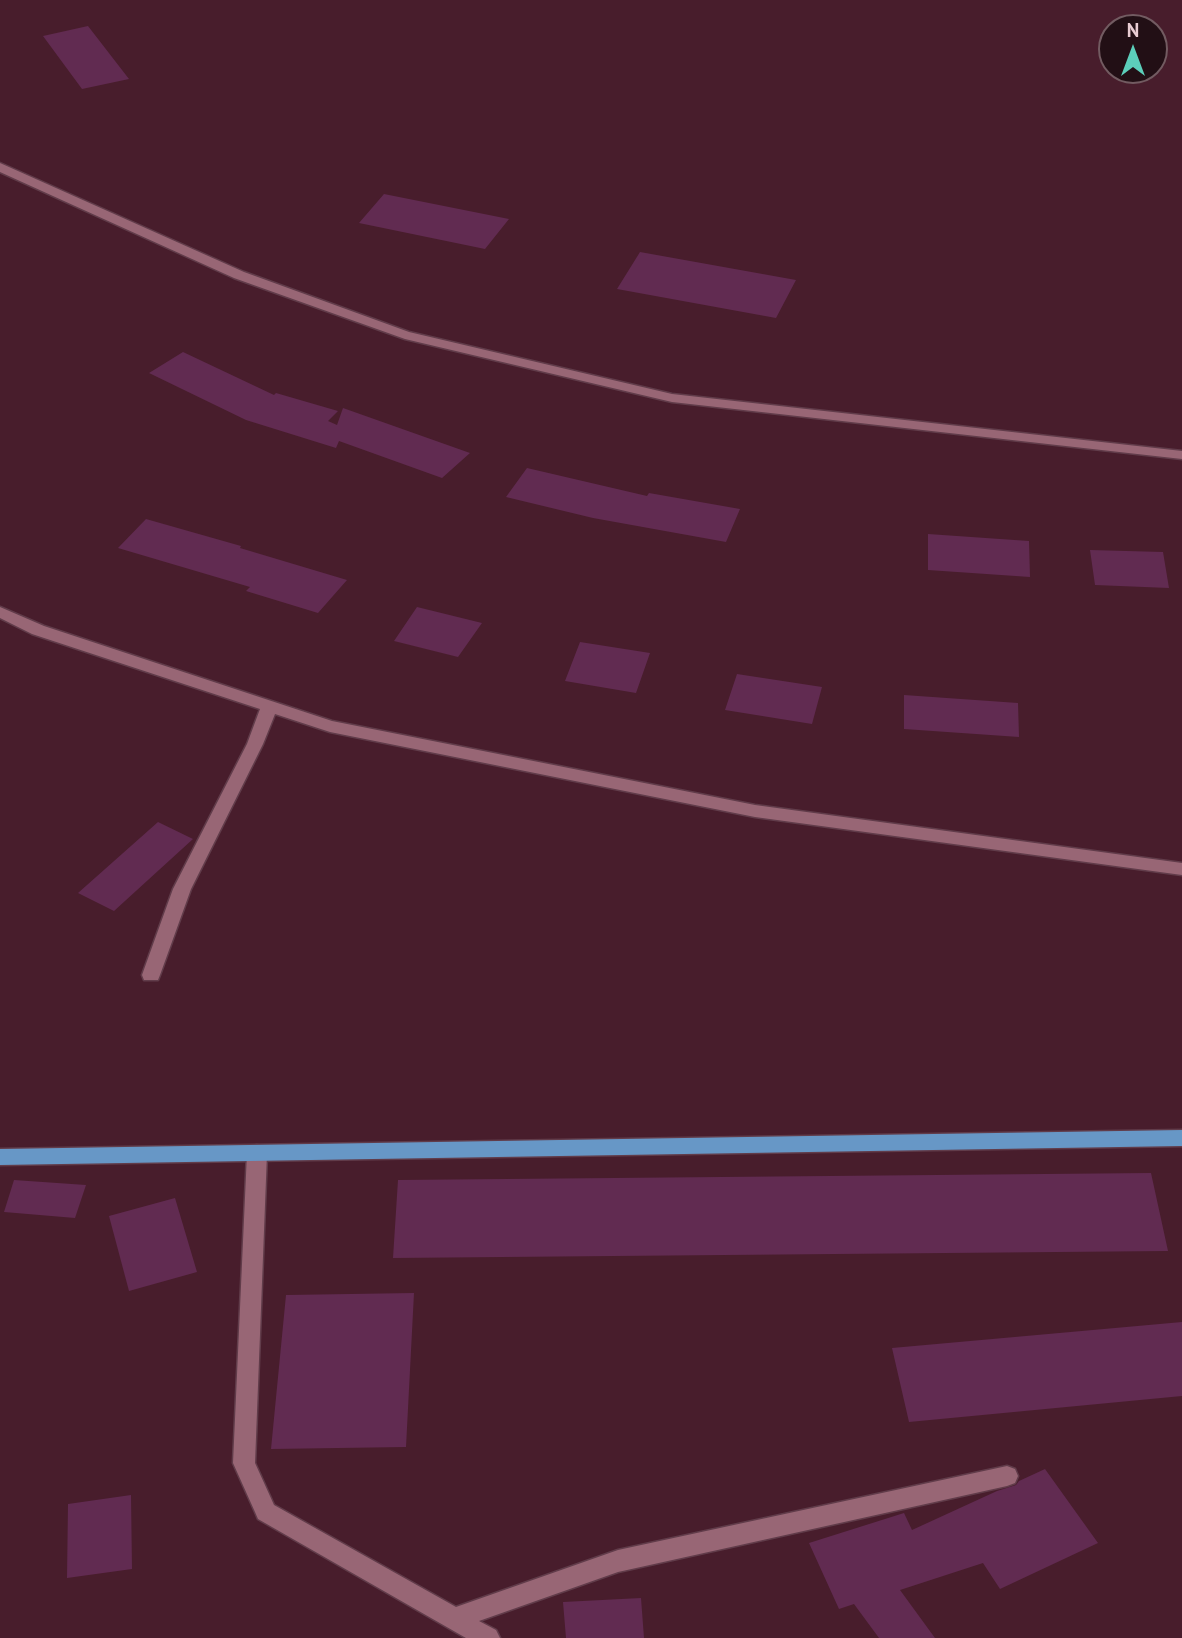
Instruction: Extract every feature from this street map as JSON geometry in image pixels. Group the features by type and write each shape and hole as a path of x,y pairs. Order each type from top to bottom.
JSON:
{"main road":[{"path":"0,1157 1182,1138"}],"street":[{"path":"0,167 239,275 405,335 672,398 1182,455"},
{"path":"0,612 38,630 330,726 755,811 1182,869"},
{"path":"151,975 182,889 255,744 269,706"},
{"path":"257,1153 244,1463 265,1512 488,1638"},
{"path":"453,1619 618,1561 1007,1476"}],"building":[{"path":"88,26 129,79 82,89 43,36"},
{"path":"384,194 509,219 485,249 359,223"},
{"path":"640,252 796,280 776,318 617,289"},
{"path":"183,352 274,395 276,393 338,411 328,421 337,425 343,408 470,453 442,478 339,441 336,448 246,420 149,373"},
{"path":"527,468 647,496 649,493 740,509 726,542 593,518 506,497"},
{"path":"146,519 347,580 318,613 246,591 250,587 118,548"},
{"path":"928,534 1029,541 1030,577 928,570"},
{"path":"1090,550 1163,552 1169,588 1095,585"},
{"path":"417,607 482,623 458,657 394,641"},
{"path":"580,642 650,653 636,693 565,681"},
{"path":"737,674 822,687 812,724 725,710"},
{"path":"904,695 1018,703 1019,737 904,729"},
{"path":"158,822 193,839 114,911 78,893"},
{"path":"1151,1173 1168,1251 393,1258 398,1180"},
{"path":"14,1180 86,1185 75,1218 4,1212"},
{"path":"175,1198 197,1272 129,1291 109,1216"},
{"path":"414,1293 406,1447 271,1449 286,1295"},
{"path":"1182,1322 1182,1396 909,1422 892,1348"},
{"path":"1045,1469 1098,1543 1000,1589 983,1563 900,1590 935,1638 879,1638 854,1604 839,1609 809,1543 904,1513 912,1530 1016,1485"},
{"path":"131,1495 132,1569 67,1578 68,1504"},
{"path":"641,1598 644,1638 566,1638 563,1602"}]}
